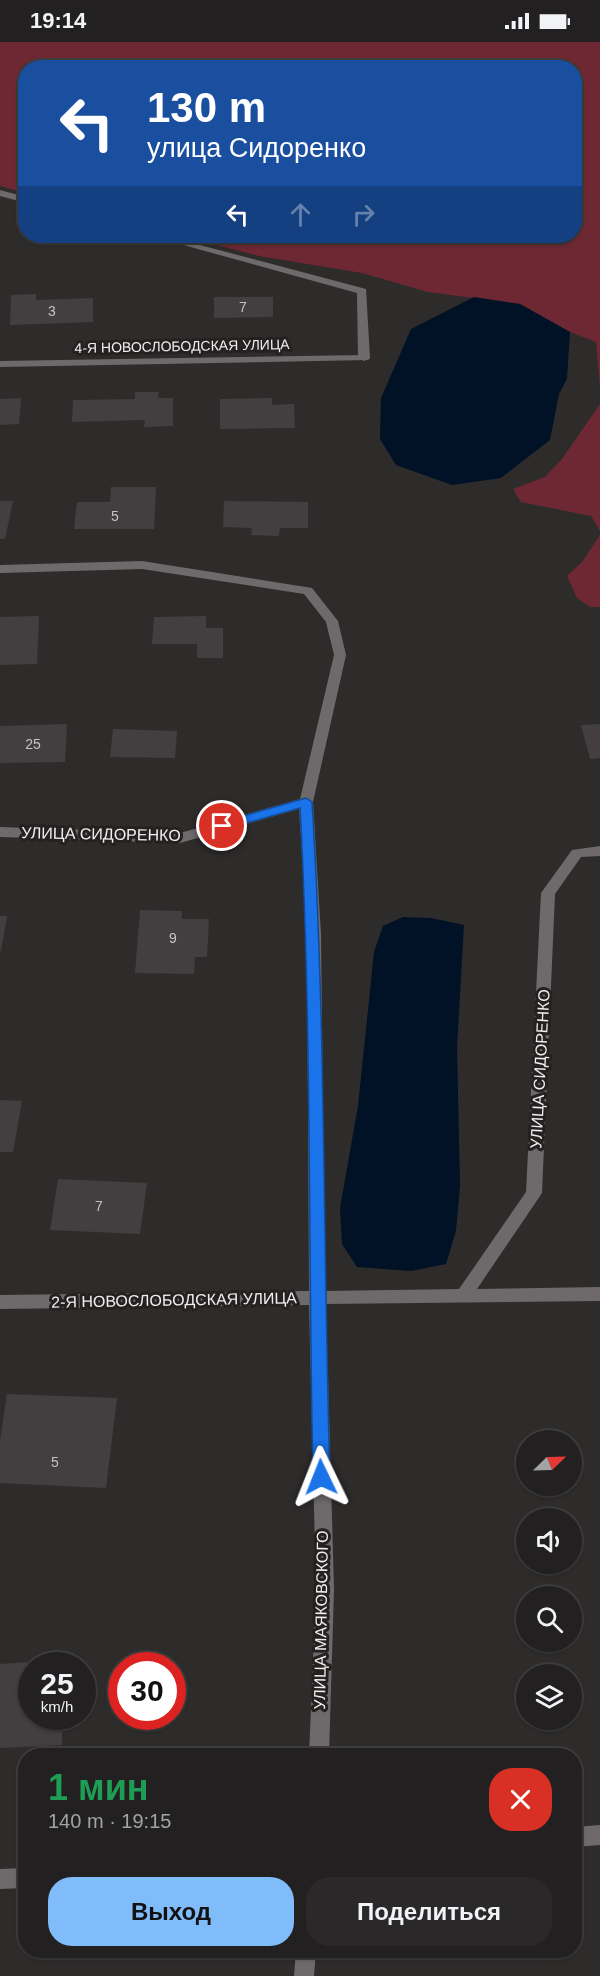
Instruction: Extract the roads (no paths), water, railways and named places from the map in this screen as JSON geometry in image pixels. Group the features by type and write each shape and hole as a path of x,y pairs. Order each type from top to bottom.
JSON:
{"street":[{"path":"0,193 18,198"},
{"name":"4-Я НОВОСЛОБОДСКАЯ УЛИЦА","path":"0,364 364,358 362,291 182,243"},
{"name":"УЛИЦА МАЯКОВСКОГО","path":"0,569 142,565 308,591 332,621 340,655 306,802 314,934 317,1298 324,1589 319,1748"},
{"name":"УЛИЦА СИДОРЕНКО","path":"0,832 180,838 306,802"},
{"name":"УЛИЦА СИДОРЕНКО","path":"463,1296 534,1193 548,893 577,853 600,852"},
{"name":"2-Я НОВОСЛОБОДСКАЯ УЛИЦА","path":"0,1302 600,1294"},
{"path":"582,1836 600,1835"},
{"path":"0,1879 18,1878"},
{"path":"304,1976 305,1958"}],"water":[{"path":"474,297 520,304 570,332 567,379 559,394 550,440 501,478 452,485 396,465 380,439 381,398 411,329"},
{"path":"403,917 431,918 464,925 457,1047 460,1186 456,1231 446,1264 411,1271 357,1267 342,1244 340,1208 358,1106 374,952 383,926"}]}
